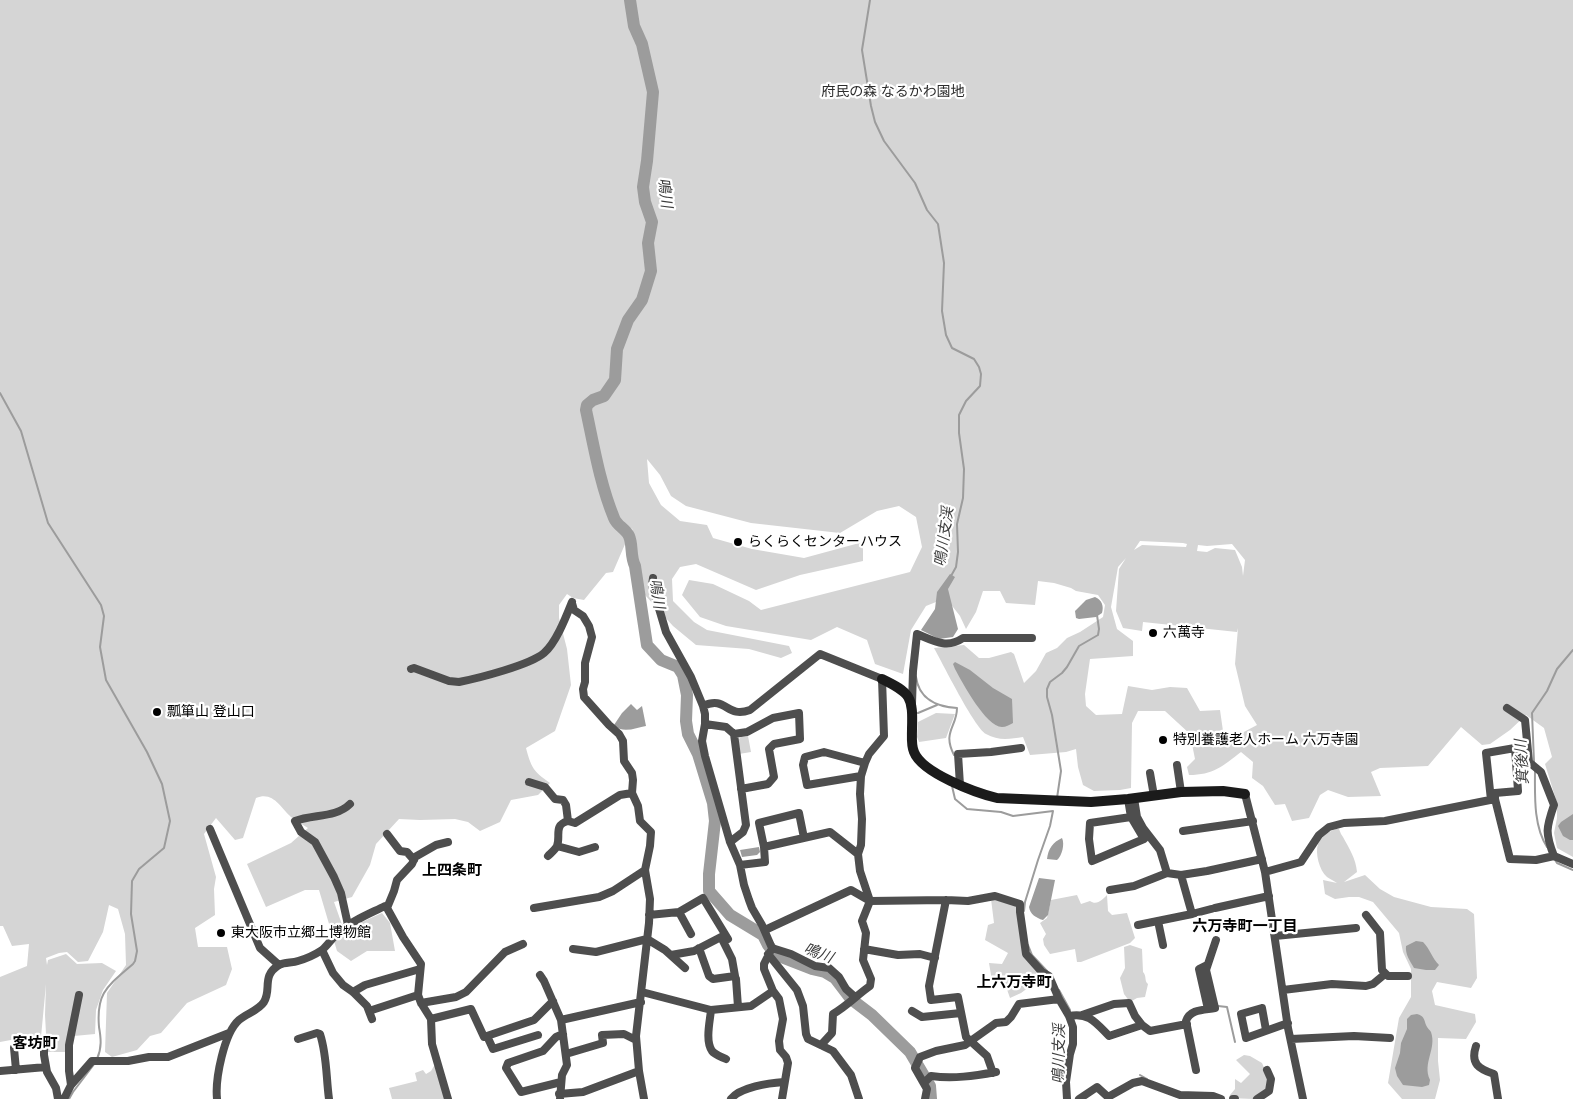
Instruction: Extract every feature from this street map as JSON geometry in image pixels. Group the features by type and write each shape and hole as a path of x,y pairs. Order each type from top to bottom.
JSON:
{"street":[{"path":"653,578 652,586 666,632 687,669 705,714 702,741 704,756 730,842 740,865 744,885 752,908 765,930 770,951 797,990 803,1006 808,1039 833,1051 851,1075 859,1099"},
{"path":"410,669 414,668 449,681 460,682 530,661 544,653 552,642 566,619 573,600 574,610 583,616 592,637 585,663 584,697 619,734 623,741 624,761 632,773 632,794 638,806 640,821 651,832 645,870 650,899 649,915 636,1040 644,1099"},
{"path":"1032,638 963,638 956,643 947,644 935,642 917,634 912,704 912,742 914,753 927,768 960,785 997,798 1080,802 1131,799 1181,792 1222,791 1245,794 1265,872 1288,1023 1303,1099"},
{"path":"702,706 711,702 718,702 736,712 750,710 820,654 900,688 909,696 912,704"},
{"path":"821,1045 832,1033 833,1014 847,1006 870,986 871,979 863,960 866,933 862,920 870,902 860,870 858,854 861,845 862,820 860,794 864,763 884,736 882,679"},
{"path":"1506,708 1525,720 1530,763 1541,772 1554,805 1547,826 1551,857"},
{"path":"734,734 747,732 773,718 799,713 800,739 774,744 769,749 774,777 768,784 741,789"},
{"path":"705,724 726,727 734,734 746,825 743,832 730,842"},
{"path":"960,785 958,754 1022,748"},
{"path":"1493,799 1495,793 1518,791 1515,748 1486,753 1493,799 1510,859 1536,860 1551,857 1573,864"},
{"path":"861,776 807,785 804,757 824,752 864,763"},
{"path":"1177,765 1181,792"},
{"path":"1150,773 1154,796"},
{"path":"529,782 545,787 555,799 563,800 566,805 568,821"},
{"path":"548,856 557,846 558,829 564,822 575,823 620,795 632,794"},
{"path":"1131,799 1131,817 1144,838 1092,860 1089,834 1090,823 1131,817"},
{"path":"1131,799 1143,828 1160,850 1167,873"},
{"path":"1265,872 1301,862 1320,835 1329,827 1344,823 1385,821 1493,799"},
{"path":"348,925 341,893 334,877 315,842 300,832 296,821 306,817 331,814 346,808 350,804"},
{"path":"740,865 765,862 760,822 799,813 804,838"},
{"path":"1182,831 1253,821"},
{"path":"210,829 260,948 279,965"},
{"path":"764,847 830,832 858,854"},
{"path":"387,834 400,851 407,852 414,860"},
{"path":"387,908 397,880 416,857 436,845 448,842"},
{"path":"557,846 578,852 595,847"},
{"path":"1110,890 1134,886 1167,873 1181,875 1262,859"},
{"path":"534,908 599,897 645,870"},
{"path":"1181,875 1192,914"},
{"path":"765,930 851,890 870,902 968,901 995,896 1020,904 1026,954 1042,972 1049,976 1059,999 1074,1019 1073,1044 1066,1082 1067,1099"},
{"path":"1138,925 1269,896"},
{"path":"649,915 679,912 703,898 729,941"},
{"path":"924,1083 931,1076 945,1078 976,1076 994,1072 987,1056 966,1037 958,997 931,1000 929,986 946,900"},
{"path":"217,1099 217,1078 229,1033 240,1019 259,1008 265,1001 267,980 270,974 279,965 298,961 322,950 337,933 348,925 384,906 387,908"},
{"path":"387,908 420,962 418,995 431,1019 432,1044 448,1099"},
{"path":"679,912 691,934"},
{"path":"1366,915 1380,933 1382,970 1388,976 1408,976"},
{"path":"1158,921 1163,945"},
{"path":"1275,936 1356,928"},
{"path":"671,955 694,952 699,948 721,937 732,959 735,976 713,979 709,976 699,948"},
{"path":"573,949 596,952 647,939 665,950 685,968"},
{"path":"1196,1070 1186,1024 1191,1013 1215,1008 1206,970 1216,940"},
{"path":"421,1003 456,997 466,992 505,952 523,944"},
{"path":"864,949 898,955 920,954 936,958"},
{"path":"322,950 333,973 343,985 354,992 367,1006 372,1019"},
{"path":"770,951 764,964 764,969 773,991 779,999 783,1019 779,1042 780,1050 788,1063 782,1099"},
{"path":"770,951 791,954 815,966 829,968 839,977 853,999"},
{"path":"354,992 366,985 420,969"},
{"path":"1283,990 1332,984 1366,986 1373,984 1385,974"},
{"path":"540,976 561,1020 567,1065 562,1075 559,1097 583,1092 639,1071"},
{"path":"736,979 738,1007"},
{"path":"642,992 711,1010 751,1006 773,991"},
{"path":"71,1085 69,1045 79,995"},
{"path":"369,1011 418,995"},
{"path":"925,1099 926,1089 916,1068 920,1057 936,1051 965,1045 996,1023 1006,1022 1019,1004 1059,999"},
{"path":"431,1019 471,1009 484,1037 534,1020 553,1001"},
{"path":"561,1020 641,1002"},
{"path":"1074,1019 1114,1004 1129,1004 1134,1016 1150,1031 1186,1024"},
{"path":"711,1010 710,1046 713,1052 726,1060"},
{"path":"912,1011 922,1017 961,1013"},
{"path":"1074,1019 1092,1019 1109,1036 1142,1025"},
{"path":"1266,1030 1288,1023"},
{"path":"64,1099 71,1085 92,1061 128,1061 149,1057 168,1057 229,1033"},
{"path":"298,1039 317,1033 320,1034 324,1044 329,1099"},
{"path":"561,1082 521,1092 506,1068 508,1063 543,1051 556,1037 563,1034"},
{"path":"566,1054 603,1043 602,1035 624,1034 636,1040"},
{"path":"487,1036 493,1049 538,1036"},
{"path":"1291,1039 1354,1036 1390,1038"},
{"path":"44,1040 47,1072 56,1088 58,1099"},
{"path":"1476,1046 1474,1053 1475,1063 1481,1070 1494,1074 1498,1099"},
{"path":"14,1048 16,1070"},
{"path":"0,1071 46,1067"},
{"path":"1257,1099 1270,1091 1272,1079 1267,1070"},
{"path":"1079,1099 1098,1087 1108,1097 1134,1083 1142,1081 1186,1097 1213,1096 1222,1099"},
{"path":"731,1099 735,1093 764,1084 784,1082"}],"green space":[{"name":"府民の森 なるかわ園地","path":"0,0 1573,0 1573,857 1557,848 1554,833 1557,803 1545,764 1552,757 1544,728 1526,715 1510,730 1490,744 1482,745 1461,727 1428,766 1380,768 1371,772 1381,796 1348,797 1328,790 1320,795 1309,818 1292,821 1285,804 1275,805 1263,786 1252,778 1253,762 1241,752 1211,771 1189,775 1187,767 1195,759 1190,734 1165,711 1138,711 1132,723 1131,788 1094,791 1083,785 1076,749 1066,752 1030,755 1023,737 1000,739 986,734 974,720 934,648 964,645 979,658 989,658 1011,652 1014,654 1024,683 1036,671 1046,653 1057,648 1067,638 1103,617 1105,605 1098,595 1076,591 1054,583 1038,581 1035,605 1006,603 1000,591 983,591 976,612 966,629 960,616 946,598 926,606 911,630 903,674 875,664 867,640 837,627 811,640 726,626 700,617 682,595 689,580 713,584 749,601 761,610 910,572 922,547 916,517 899,506 877,511 840,533 751,523 686,506 671,496 660,475 647,459 649,483 661,505 680,521 707,525 713,538 752,549 804,558 863,542 863,561 800,575 756,590 696,564 680,567 672,579 673,601 694,622 707,630 789,646 792,653 781,658 749,649 696,645 673,626 645,595 632,528 613,572 606,573 584,600 573,598 567,594 559,605 559,618 567,649 571,685 555,731 526,748 529,760 534,768 550,783 538,795 511,800 500,822 480,831 468,822 455,819 399,819 376,844 370,865 352,897 334,902 345,933 353,926 382,913 390,923 395,951 367,951 351,961 337,951 319,890 305,890 266,907 247,864 291,843 308,828 291,817 272,798 262,796 256,798 243,838 235,840 216,818 204,834 216,877 214,889 215,915 195,928 198,947 227,947 232,969 226,985 187,1003 161,1033 150,1036 137,1050 112,1057 105,1052 107,993 126,965 125,934 118,909 109,905 103,932 88,961 78,962 67,952 46,958 47,965 48,960 66,954 77,964 102,963 116,971 103,990 96,1010 95,1034 74,1036 65,1052 47,1052 46,984 41,1037 27,1037 0,1042 0,977 27,966 29,944 12,946 3,926 0,926","holes":["1140,541 1183,543 1187,544 1186,547 1142,545 1134,550","1232,544 1245,560 1243,576 1242,567 1235,550 1215,548 1207,552 1197,551 1198,545","1126,558 1119,569 1116,611 1123,628 1142,631 1143,622 1237,632 1238,628 1235,664 1245,706 1257,725 1242,733 1224,738 1220,710 1200,711 1187,688 1170,687 1152,690 1128,686 1122,714 1096,715 1086,706 1085,694 1090,659 1133,656 1133,641 1117,629 1111,607 1118,567"]},
{"path":"936,713 955,714 946,738 919,742 917,737 918,722"},
{"path":"748,736 751,752 739,754 737,741 741,737"},
{"path":"1339,829 1352,854 1357,872 1344,882 1365,875 1380,889 1394,897 1431,907 1467,909 1474,914 1477,978 1471,988 1437,982 1432,991 1435,1005 1475,1014 1476,1022 1466,1039 1438,1038 1440,1080 1435,1099 1402,1099 1388,1083 1399,1018 1411,997 1411,969 1403,952 1399,933 1373,902 1359,897 1335,899 1325,894 1323,880 1337,883 1324,874 1318,861 1317,848 1319,841 1323,837"},
{"path":"1077,895 1081,904 1090,901 1095,903 1107,895 1108,911 1112,915 1127,913 1135,938 1130,943 1081,962 1077,962 1075,949 1050,954 1044,945 1043,939 1046,934 1040,923 1047,918 1051,900"},
{"path":"991,899 1013,904 1016,907 1023,953 1044,976 1021,993 1010,998 1003,978 992,981 989,963 1002,964 1008,953 985,940 988,925 994,923"},
{"path":"1130,945 1142,949 1143,972 1148,984 1145,997 1137,998 1130,1002 1124,994 1120,978 1125,968 1124,947"},
{"path":"1244,1055 1250,1056 1262,1063 1269,1079 1268,1091 1253,1099 1229,1098 1235,1089 1235,1079 1241,1083 1250,1074 1236,1060"},
{"path":"434,1066 437,1066 445,1099 392,1099 389,1088 417,1081 415,1073 423,1070 426,1074"}],"shaded area":[{"path":"950,574 955,577 948,589 958,629 953,637 939,639 921,630 935,609 937,592"},
{"path":"1095,597 1102,604 1102,613 1096,617 1076,618 1075,611 1086,600"},
{"path":"955,662 1012,699 1013,723 1002,727 989,720 963,684 953,664"},
{"path":"631,704 637,710 642,706 646,726 629,730 617,728 614,725"},
{"path":"1573,814 1573,840 1570,840 1563,836 1558,826"},
{"path":"1062,838 1063,847 1059,858 1057,860 1047,859 1048,852 1052,846"},
{"path":"759,847 760,852 757,855 742,857 740,850"},
{"path":"1039,878 1055,880 1048,915 1043,920 1034,915 1029,907"},
{"path":"1416,941 1423,942 1439,965 1435,970 1414,968 1407,955 1406,946"},
{"path":"1417,1014 1423,1018 1431,1032 1432,1038 1428,1062 1429,1085 1422,1087 1403,1085 1397,1076 1395,1068 1401,1043 1407,1029 1407,1019 1411,1015"}],"waterway":[{"name":"鳴川","path":"630,0 634,26 642,44 653,92 643,187 645,202 652,222 648,243 651,271 642,300 628,320 617,349 615,380 604,396 593,400 587,405 586,410 609,505 615,521 627,533 630,539 647,645 661,660 678,667 683,675 687,695 686,721 688,734 698,754 713,803 715,821 709,891 730,915 763,935 776,955 825,972 835,978 851,999 872,1015 910,1052 930,1086 931,1099"},
{"name":"鳴川支渓","path":"870,0 862,50 875,122 884,141 915,183 927,210 938,224 944,263 942,311 946,335 952,348 974,359 981,374 980,386 966,401 959,415 959,433 964,469 963,498 957,524 958,552 956,567 951,576"},
{"path":"0,393 21,431 48,523 101,605 104,616 100,647 106,680 147,752 162,784 170,821 164,848 139,869 132,881 131,914 137,951 133,964 110,984 102,997 99,1015 101,1039 97,1059"},
{"path":"1057,798 1061,771 1047,689 1050,682 1067,667 1079,646 1098,635 1097,615"},
{"name":"箕後川","path":"1534,762 1532,713 1547,691 1557,669 1573,650"},
{"name":"鳴川支渓","path":"916,677 921,691 930,700 936,704 957,708 949,741 954,755"},
{"path":"918,713 937,705"},
{"name":"箕後川","path":"1535,769 1537,819 1542,838 1547,847"},
{"name":"鳴川支渓","path":"952,786 955,799 967,809 1001,812 1013,816 1053,811 1050,826 1025,902 1024,911"},
{"name":"箕後川","path":"1555,860 1557,863 1573,870"},
{"name":"鳴川支渓","path":"1028,945 1032,955 1047,971"},
{"name":"鳴川支渓","path":"1059,990 1070,1010"},
{"path":"1218,1006 1227,1007 1235,1042"},
{"path":"69,1099 95,1063"},
{"path":"1140,1075 1147,1079"}],"place":[{"name":"らくらくセンターハウス","path":"738,542"},
{"name":"六萬寺","path":"1153,633"},
{"name":"瓢箪山 登山口","path":"157,712"},
{"name":"特別養護老人ホーム 六万寺園","path":"1163,740"},
{"name":"東大阪市立郷土博物館","path":"221,933"}],"district":[{"name":"上四条町","path":"452,871"},
{"name":"六万寺町一丁目","path":"1245,927"},
{"name":"上六万寺町","path":"1014,983"},
{"name":"客坊町","path":"35,1044"}]}
